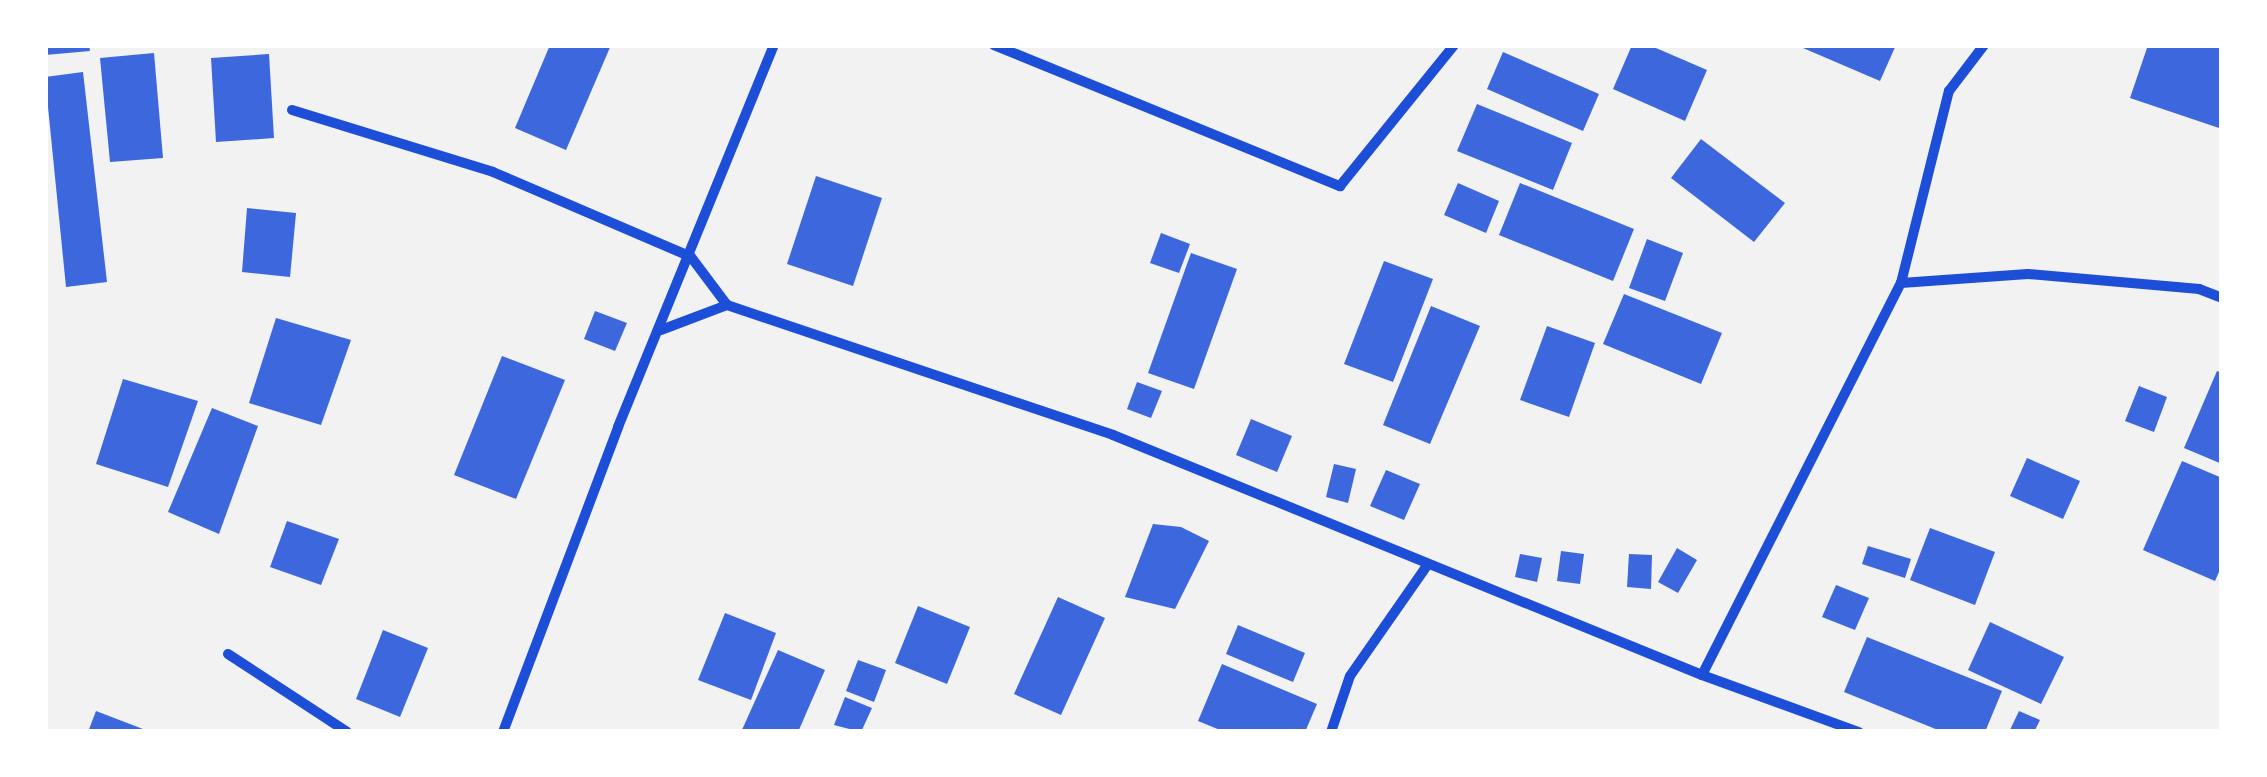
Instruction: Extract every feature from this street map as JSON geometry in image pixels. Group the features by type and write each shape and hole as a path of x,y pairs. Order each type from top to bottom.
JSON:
{"street":[{"path":"503,732 774,45"},
{"path":"994,45 1340,186 1454,45"},
{"path":"1702,675 1901,283 1949,92 1984,45"},
{"path":"292,110 493,172 690,257 728,305 1113,435 1702,675 1858,732"},
{"path":"1901,283 2028,274 2200,289 2222,298"},
{"path":"661,330 728,305"},
{"path":"1331,732 1350,676 1428,564"},
{"path":"228,654 346,732"}],"building":[{"path":"45,45 89,45 90,51 45,55"},
{"path":"550,45 611,45 566,150 515,128"},
{"path":"1632,45 1649,45 1707,70 1685,121 1613,89"},
{"path":"1796,45 1896,45 1880,81"},
{"path":"2148,45 2222,45 2222,129 2130,98"},
{"path":"1503,52 1599,94 1583,131 1487,89"},
{"path":"154,53 163,158 110,162 100,58"},
{"path":"269,54 274,138 216,142 211,58"},
{"path":"83,72 107,282 66,287 45,77"},
{"path":"1477,104 1572,143 1553,190 1457,151"},
{"path":"1701,139 1785,203 1754,242 1671,178"},
{"path":"816,176 882,198 853,286 787,264"},
{"path":"1458,183 1499,201 1486,233 1444,215"},
{"path":"1520,183 1634,229 1613,281 1499,235"},
{"path":"247,208 296,213 290,277 242,272"},
{"path":"1161,233 1190,244 1179,273 1150,263"},
{"path":"1647,239 1683,253 1665,301 1629,288"},
{"path":"1191,253 1237,269 1194,389 1148,373"},
{"path":"1384,261 1433,279 1393,382 1344,364"},
{"path":"1624,294 1722,333 1701,384 1603,344"},
{"path":"1431,306 1480,326 1430,444 1383,425"},
{"path":"595,311 627,323 615,351 584,339"},
{"path":"276,318 351,340 321,425 249,403"},
{"path":"1547,326 1595,343 1569,417 1520,400"},
{"path":"502,356 565,380 516,499 454,475"},
{"path":"2217,371 2222,373 2222,464 2184,448"},
{"path":"123,379 198,401 168,487 96,464"},
{"path":"1137,382 1162,391 1151,418 1127,409"},
{"path":"2139,386 2167,397 2154,432 2125,421"},
{"path":"212,408 258,426 219,534 168,512"},
{"path":"1251,419 1292,436 1277,472 1236,455"},
{"path":"2027,458 2080,481 2063,519 2010,496"},
{"path":"2182,461 2222,478 2222,565 2215,581 2143,550"},
{"path":"1334,464 1356,469 1348,503 1326,497"},
{"path":"1386,470 1420,484 1404,520 1370,506"},
{"path":"287,521 339,539 321,585 270,567"},
{"path":"1153,524 1181,527 1209,541 1175,609 1125,597"},
{"path":"1930,528 1995,552 1975,605 1910,580"},
{"path":"1868,546 1911,559 1905,578 1862,564"},
{"path":"1677,548 1697,560 1678,593 1658,582"},
{"path":"1561,551 1584,554 1580,584 1557,581"},
{"path":"1520,554 1542,558 1537,582 1515,577"},
{"path":"1629,554 1652,555 1651,589 1627,587"},
{"path":"1836,585 1869,598 1855,630 1822,617"},
{"path":"1058,597 1105,618 1061,715 1014,694"},
{"path":"918,606 970,627 947,684 895,663"},
{"path":"725,613 776,633 751,700 698,680"},
{"path":"1990,622 2064,657 2041,704 1968,670"},
{"path":"1238,625 1305,653 1293,682 1226,654"},
{"path":"383,630 428,648 400,717 356,699"},
{"path":"1867,637 2002,691 1985,732 1943,732 1844,692"},
{"path":"778,650 825,670 798,732 741,732"},
{"path":"858,660 886,670 874,702 846,691"},
{"path":"1222,664 1317,704 1305,732 1225,732 1198,721"},
{"path":"845,697 872,708 861,732 834,725"},
{"path":"96,711 143,729 142,732 88,732"},
{"path":"2019,711 2040,720 2034,732 2009,732"}]}
